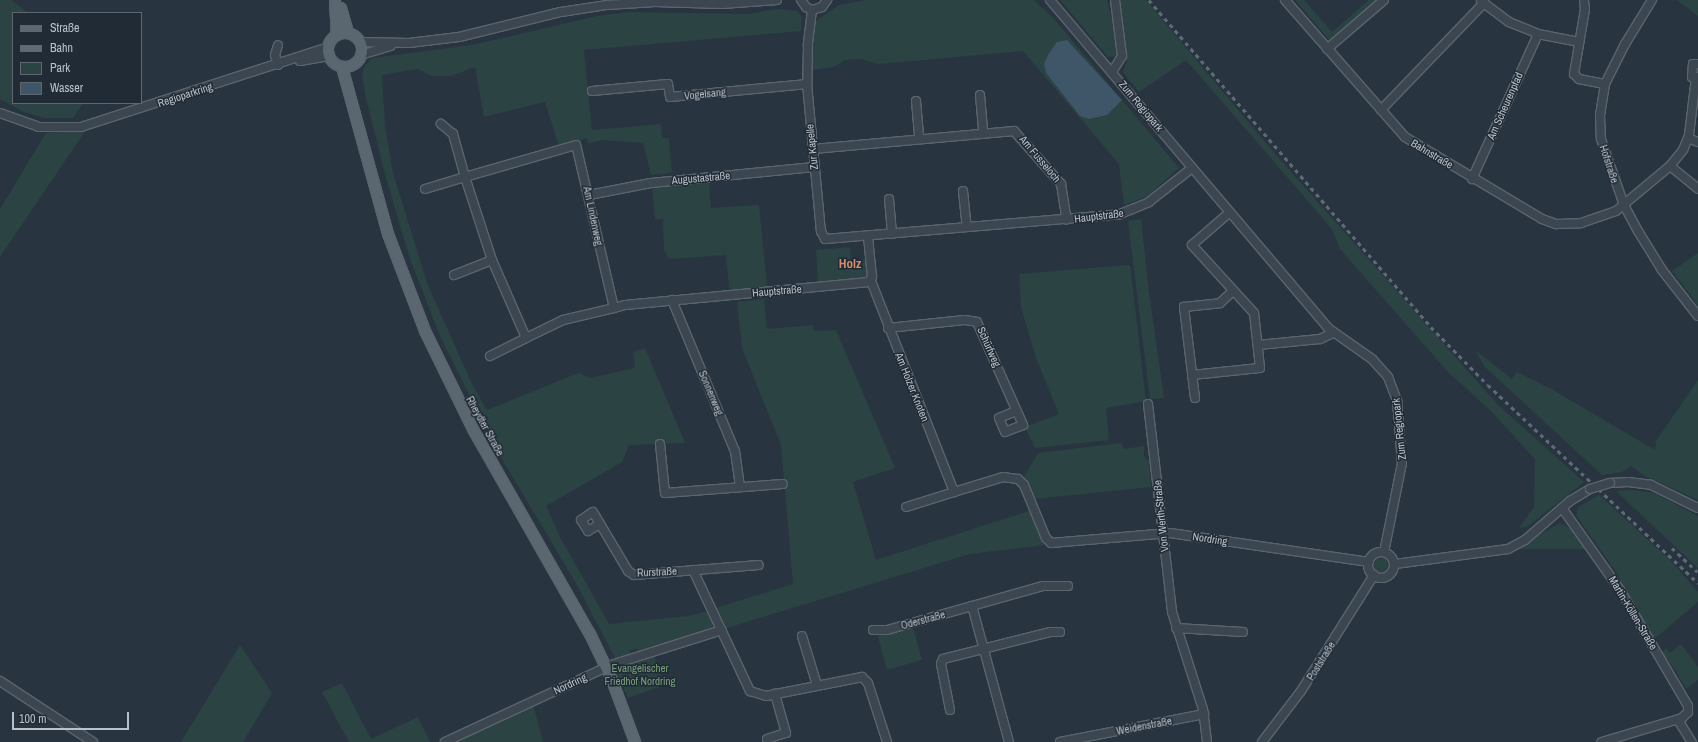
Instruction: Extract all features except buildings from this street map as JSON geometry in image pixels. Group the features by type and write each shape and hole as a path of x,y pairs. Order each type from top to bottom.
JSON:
{"main road":[{"path":"335,0 337,35 328,52 342,67 352,65 361,55 360,42 348,33 340,0"},
{"path":"337,35 348,33"},
{"name":"Rheydter Straße","path":"352,65 354,105"},
{"name":"Rheydter Straße","path":"342,67 354,105 388,234 434,351 474,431 562,582 606,667 635,742"}],"street":[{"path":"361,55 371,50 476,34 548,15 594,7 644,3 722,4 777,0"},
{"path":"801,0 806,7 812,10 822,7 827,0"},
{"name":"Zum Regiopark","path":"1050,0 1333,333 1379,366 1390,381 1396,397 1402,467 1384,552"},
{"path":"1112,72 1122,56 1115,0"},
{"name":"Bahnstraße","path":"1285,0 1409,140 1472,179 1542,219 1556,224 1585,222 1624,205 1670,166 1688,138"},
{"path":"1327,49 1384,0"},
{"path":"1584,0 1585,11 1579,42 1575,76 1581,80 1606,84"},
{"name":"Hofstraße","path":"1652,0 1624,44 1606,84 1600,108 1601,139 1624,205 1655,260 1698,316"},
{"path":"1381,110 1482,2 1509,22 1538,34 1579,42"},
{"name":"Zur Kapelle","path":"812,10 808,45 807,84 822,237 832,240 868,237"},
{"name":"Am Scheurenpfad","path":"1472,179 1538,34"},
{"path":"360,42 409,43"},
{"path":"278,45 275,55 278,65"},
{"name":"Regioparkring","path":"0,113 38,128 81,127 278,65 328,52"},
{"path":"1698,64 1693,64 1692,77 1697,77 1696,101 1688,138 1698,142"},
{"name":"Vogelsang","path":"592,91 668,84 670,97 807,84"},
{"path":"980,95 983,133"},
{"path":"916,101 919,139"},
{"path":"441,124 453,134 465,177 492,260 526,338"},
{"name":"Am Fusseloch","path":"813,149 1012,131 1019,135 1062,186 1067,220"},
{"name":"Am Lindenweg","path":"425,188 576,145 589,195 589,206 614,308"},
{"path":"1670,166 1698,189"},
{"name":"Augustastraße","path":"589,195 656,182 814,167"},
{"name":"Hauptstraße","path":"868,237 1115,215 1138,209 1159,196 1192,168"},
{"path":"963,191 967,227"},
{"path":"889,198 892,234"},
{"path":"1192,375 1260,368 1254,313 1192,245 1230,212"},
{"path":"868,237 870,281"},
{"path":"454,275 492,260"},
{"name":"Hauptstraße","path":"614,308 625,305 672,300 870,281"},
{"name":"Am Holzer Knoten","path":"870,281 954,492"},
{"path":"1195,398 1184,307 1220,302 1233,291"},
{"name":"Sonnenweg","path":"672,300 735,451 740,487"},
{"path":"490,356 563,320 614,308"},
{"name":"Schürfweg","path":"888,328 965,320 977,322 1016,411"},
{"path":"1258,345 1320,339 1333,333"},
{"name":"Von Werth-Straße","path":"1148,404 1162,533 1176,628 1204,714 1207,742"},
{"path":"660,444 665,493 783,484"},
{"name":"Nordring","path":"954,492 1003,477 1018,479 1024,485 1050,542 1162,533 1369,562"},
{"path":"1394,564 1508,549 1525,540 1562,508 1590,489 1610,483 1628,482 1651,485 1698,508"},
{"path":"906,507 954,492"},
{"name":"Martin-Köllen-Straße","path":"1562,508 1620,590 1687,703 1688,712 1678,720"},
{"name":"Rurstraße","path":"600,524 632,574 759,565"},
{"path":"1384,552 1392,557 1394,564 1388,576 1380,578 1374,575 1369,562 1374,554 1384,552"},
{"name":"Rurstraße","path":"693,570 748,688 760,696 854,677 864,678 887,742"},
{"name":"Poststraße","path":"1262,742 1307,683 1374,575"},
{"name":"Oderstraße","path":"873,630 887,630 1044,586 1068,586"},
{"path":"972,606 1009,742"},
{"path":"1176,628 1243,632"},
{"name":"Nordring","path":"445,742 606,667 722,630"},
{"path":"950,710 942,660 983,649 1060,632"},
{"path":"802,636 817,684"},
{"path":"0,682 93,742"},
{"path":"767,739 786,733 775,694"},
{"name":"Weidenstraße","path":"1060,742 1204,714"},
{"path":"1602,742 1678,720 1692,742"}],"green space":[{"path":"0,0 11,0 27,12 12,12 12,104 82,104 73,118 44,118 24,112 0,99"},
{"path":"866,0 1034,0 1054,19 1179,168 1146,197 1124,205 1119,164 1023,51 878,64 861,59 845,60 834,67 812,70 814,22 839,5"},
{"path":"1060,0 1107,0 1116,33 1116,56 1108,57"},
{"path":"1120,0 1146,0 1276,155 1498,405 1584,482 1527,527 1519,528 1534,507 1535,459 1490,410 1448,372 1340,249 1332,229 1186,60 1139,92 1123,72 1127,61"},
{"path":"1295,0 1304,0 1332,32 1369,0 1378,0 1331,42"},
{"path":"1677,0 1698,0 1698,16"},
{"path":"776,9 797,11 802,17 801,31 584,50 592,130 661,124 662,138 669,138 672,173 651,175 643,143 604,140 588,143 587,138 559,146 545,102 484,117 475,67 451,76 432,76 418,69 382,75 385,126 393,173 427,283 472,384 487,410 578,373 590,378 635,368 633,352 645,348 685,443 629,445 622,462 546,506 560,537 609,624 689,616 707,611 714,622 710,631 638,653 637,649 630,650 632,655 616,660 577,585 495,447 440,336 410,259 386,178 365,94 362,73 365,65 373,58 472,45 597,16 630,12 749,14"},
{"path":"86,130 0,257 0,209 46,133"},
{"path":"709,182 711,208 759,205 767,287 729,290 726,255 669,259 664,250 663,219 655,219 652,188"},
{"path":"1141,219 1149,292 1164,398 1150,399 1128,221"},
{"path":"850,247 851,261 865,259 867,275 864,278 818,282 816,250"},
{"path":"1698,253 1698,305 1672,271"},
{"path":"1130,265 1146,401 1106,408 1109,440 1035,448 1025,427 1059,414 1036,358 1021,307 1019,274"},
{"path":"764,299 767,329 813,325 814,331 836,330 895,468 853,482 876,560 1029,511 1044,545 970,554 727,628 716,608 793,584 781,445 742,348 737,302"},
{"path":"1475,350 1512,379 1517,372 1553,390 1655,450 1656,441 1698,380 1698,500 1645,476 1631,466 1622,472 1602,475 1485,367"},
{"path":"1122,443 1124,449 1144,446 1144,456 1149,461 1151,487 1034,499 1024,477 1038,453"},
{"path":"1632,490 1654,493 1698,516 1698,568 1616,491"},
{"path":"1599,495 1670,560 1698,592 1698,602 1654,639 1616,572 1576,515 1578,507"},
{"path":"1560,523 1571,529 1586,549 1514,549"},
{"path":"1378,558 1384,558 1388,562 1388,568 1384,572 1378,572 1374,568 1374,562"},
{"path":"913,627 922,660 887,670 878,636"},
{"path":"1681,644 1698,667 1698,680 1686,689 1674,668 1662,653 1666,648 1670,653"},
{"path":"240,645 272,693 243,742 181,742"},
{"name":"Evangelischer Friedhof Nordring","path":"653,653 665,685 628,698 614,667"},
{"path":"342,683 371,739 418,717 430,742 349,742 322,692"},
{"path":"533,704 543,742 452,742"}],"water":[{"path":"1067,40 1122,100 1107,115 1089,119 1080,116 1046,73 1044,64 1049,53 1057,42"}],"railway":[{"path":"1149,0 1431,327 1488,385 1698,583"},
{"path":"1672,548 1698,572"}],"district":[{"name":"Holz","path":"850,264"}]}
